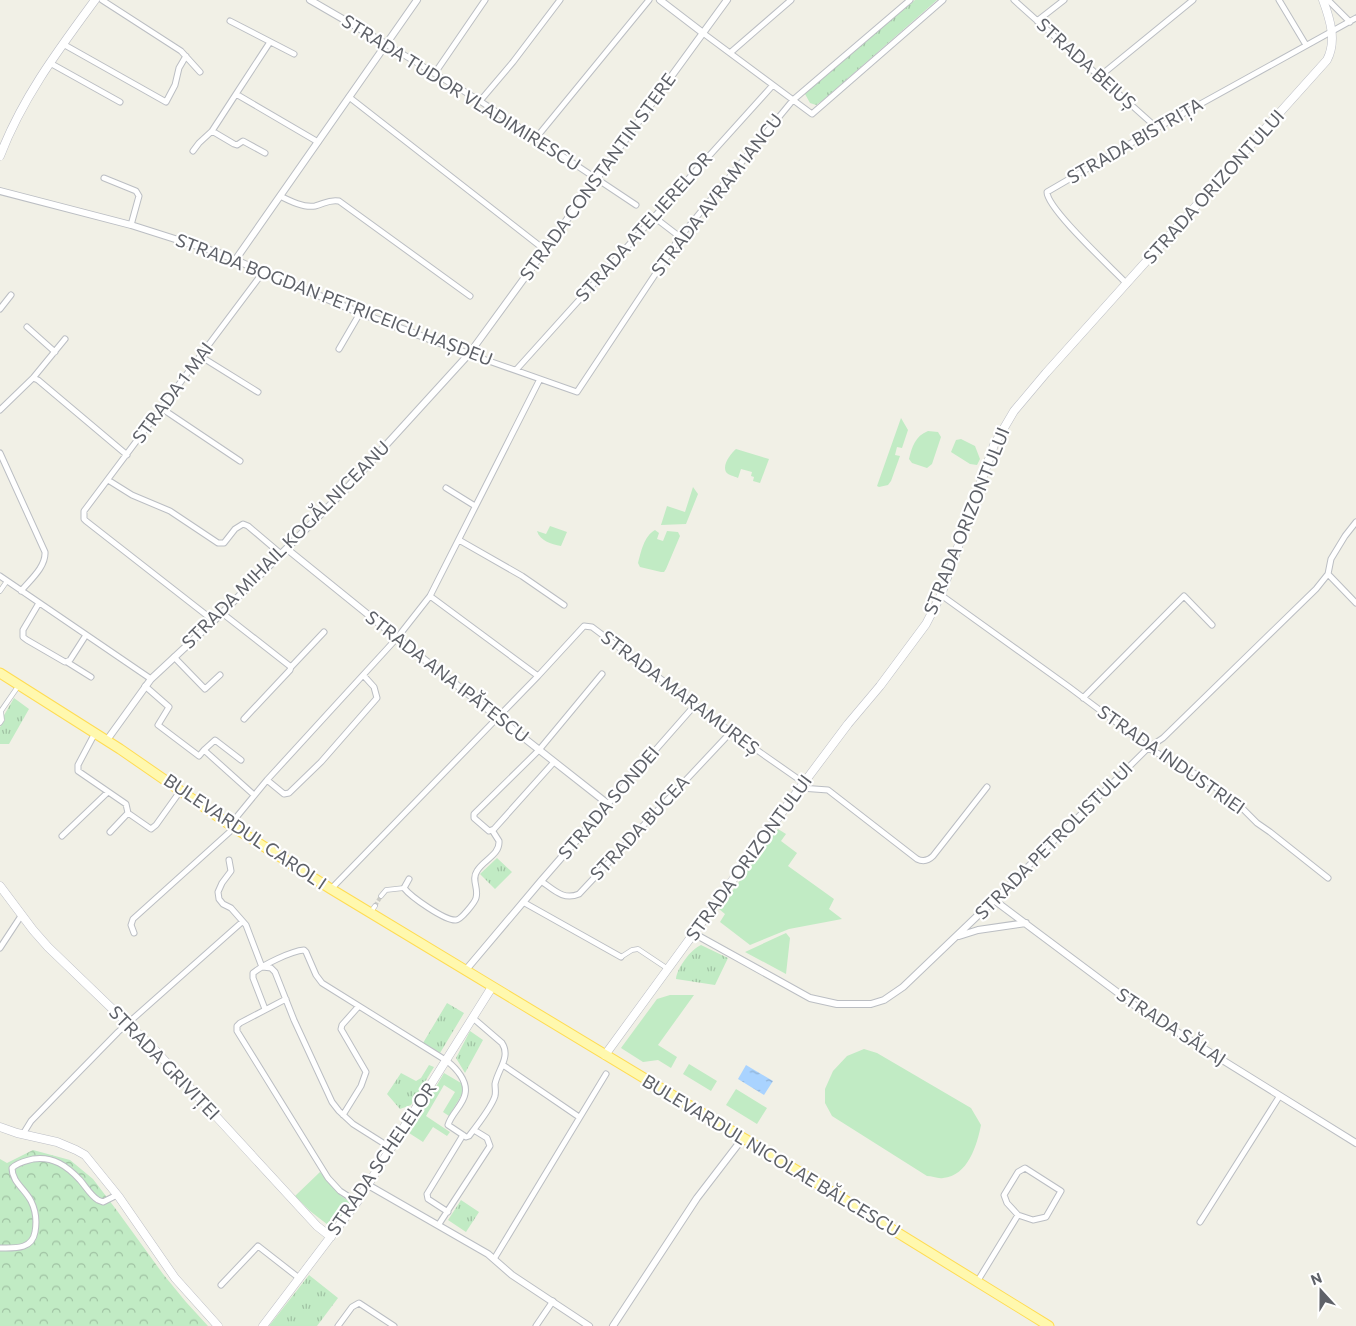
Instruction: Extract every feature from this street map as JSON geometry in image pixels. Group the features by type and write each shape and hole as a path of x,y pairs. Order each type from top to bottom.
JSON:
{"main road":[{"path":"0,156 22,108 63,44 95,0"},
{"path":"1323,0 1332,32"},
{"name":"STRADA ORIZONTULUI","path":"605,1055 692,933 848,724 880,686 926,624 941,596 994,445 1014,411 1327,60 1332,48 1332,32"},
{"name":"BULEVARDUL CAROL I","path":"0,673 95,732 232,827 331,889 372,910 492,987"},
{"name":"STRADA GRIVIȚEI","path":"0,886 21,916 48,947 155,1050 330,1238"},
{"name":"BULEVARDUL NICOLAE BĂLCESCU","path":"492,987 743,1138 1049,1326"},
{"name":"STRADA SCHELELOR","path":"263,1326 357,1202 492,987"},
{"path":"0,1127 57,1142 76,1150 91,1162 117,1195 175,1278 218,1326"}],"street":[{"path":"102,0 186,56 200,72"},
{"name":"STRADA TUDOR VLADIMIRESCU","path":"310,0 480,101 636,205"},
{"path":"236,259 417,0"},
{"path":"435,73 485,0"},
{"path":"480,101 513,62 560,0"},
{"path":"536,138 649,0"},
{"path":"660,0 812,114 943,0"},
{"name":"STRADA CONSTANTIN STERE","path":"470,354 596,177 727,0"},
{"path":"730,53 792,0"},
{"name":"STRADA AVRAM IANCU","path":"577,392 680,237 793,100 910,0"},
{"name":"STRADA BEIUȘ","path":"1014,0 1157,128"},
{"path":"1037,21 1064,0"},
{"path":"1100,76 1194,0"},
{"path":"1279,0 1306,45"},
{"path":"1328,0 1350,22"},
{"name":"STRADA BISTRIȚA","path":"1127,284 1053,205 1047,196 1047,192 1157,128 1356,18"},
{"path":"230,21 294,54"},
{"path":"193,151 212,131 270,42"},
{"path":"63,44 166,102 175,85 179,68 186,56"},
{"path":"50,64 120,102"},
{"name":"STRADA ATELIERELOR","path":"516,370 773,85"},
{"path":"236,94 318,142"},
{"path":"349,97 545,250"},
{"path":"212,131 234,144 237,145 243,141 265,153"},
{"path":"104,178 136,191 139,196 130,225"},
{"name":"STRADA BOGDAN PETRICEICU HAȘDEU","path":"1,192 130,225 236,259 360,313 577,392"},
{"path":"280,196 310,206 329,200 339,201 470,296"},
{"path":"654,217 680,237"},
{"name":"STRADA 1 MAI","path":"214,621 86,521 84,515 86,508 264,271"},
{"path":"0,309 11,295"},
{"path":"339,348 360,313"},
{"path":"27,327 55,352"},
{"path":"0,410 33,378 65,339"},
{"name":"STRADA MIHAIL KOGĂLNICEANU","path":"107,740 150,679 214,621 362,473 470,354"},
{"path":"200,356 258,392"},
{"path":"33,378 38,380 126,455"},
{"path":"134,933 131,925 133,920 232,827 254,795 364,676 430,596 540,379"},
{"path":"161,408 240,461"},
{"path":"0,454 45,552 42,564 21,591"},
{"path":"108,480 132,494 170,511 218,543 224,543 235,529 242,524 248,526 284,552"},
{"path":"446,488 475,506"},
{"name":"STRADA PETROLISTULUI","path":"692,933 800,993 822,1001 847,1005 870,1004 891,996 955,938 1148,748 1163,738 1316,589 1328,574 1328,568 1336,549 1356,522"},
{"path":"459,540 522,576 564,604"},
{"name":"STRADA ANA IPĂTESCU","path":"284,552 608,804"},
{"path":"1328,574 1356,604"},
{"path":"0,576 150,679"},
{"path":"0,591 7,581"},
{"path":"430,596 538,676"},
{"name":"STRADA INDUSTRIEI","path":"941,596 1083,698 1148,748 1194,773 1221,791 1236,802 1257,823 1328,878"},
{"name":"STRADA INDUSTRIEI","path":"1083,698 1184,596 1212,625"},
{"path":"39,603 23,630 23,637 62,661 68,662 90,677"},
{"path":"222,613 291,667"},
{"name":"STRADA MARAMUREȘ","path":"331,889 498,718 582,627 589,626 802,786"},
{"path":"244,720 324,632"},
{"path":"68,662 86,635"},
{"path":"174,657 205,689 220,675"},
{"path":"492,830 485,829 474,818 474,814 539,750 602,674"},
{"path":"267,780 284,794 289,793 321,762 377,698 374,687 364,676"},
{"path":"0,723 2,720 1,711 19,685"},
{"path":"145,686 169,707 158,725 199,756 215,740 240,760"},
{"name":"STRADA SONDEI","path":"465,971 540,881 695,705"},
{"path":"95,732 77,769 79,773 126,804 128,813 151,828 156,825 181,790"},
{"name":"STRADA BUCEA","path":"540,881 560,895 568,897 578,894 731,732"},
{"path":"204,750 254,795"},
{"path":"492,830 554,762"},
{"path":"802,786 828,790 921,861 926,861 933,856 987,787"},
{"path":"62,836 108,792"},
{"path":"110,832 128,813"},
{"path":"381,896 386,890 391,888 404,888 421,904 454,920 460,919 476,900 477,893 474,878 476,873 498,848 499,841 492,830"},
{"path":"229,860 231,871 222,883 218,896 247,926 262,967"},
{"path":"404,888 409,879"},
{"name":"STRADA SĂLAJ","path":"994,900 1138,1007 1279,1097 1356,1143"},
{"path":"523,902 621,956 638,949 668,969"},
{"path":"0,948 21,916"},
{"path":"23,1134 31,1122 128,1023 242,922"},
{"path":"955,938 972,932 1026,923"},
{"path":"265,1009 252,975 262,967 295,952 304,950 322,983 447,1061 459,1072 464,1084 465,1094 448,1125 463,1135 469,1136 495,1096 496,1083 506,1055 502,1043 473,1018"},
{"path":"262,967 271,968 276,972 332,1102 343,1115 390,1148"},
{"path":"286,999 240,1023 237,1028 238,1034 328,1178 340,1192 357,1202"},
{"path":"343,1115 366,1076 365,1068 341,1029 342,1024 358,1007"},
{"path":"503,1065 579,1117"},
{"path":"494,1259 606,1074"},
{"path":"1200,1222 1279,1097"},
{"path":"439,1224 490,1146 486,1138 474,1130"},
{"path":"448,1212 428,1199 427,1194 463,1135"},
{"path":"614,1326 696,1198 743,1138"},
{"path":"0,1248 25,1247 34,1237 36,1218 34,1207 14,1178 12,1168 15,1164 32,1159 50,1158 73,1172 98,1200 103,1202 117,1195"},
{"path":"1025,1168 1061,1191 1046,1216 1033,1220 1018,1214 1007,1203 1004,1195 1018,1172 1025,1168"},
{"path":"368,1185 439,1224 494,1259 512,1275 589,1326"},
{"path":"976,1282 1018,1214"},
{"path":"222,1285 258,1246 299,1278"},
{"path":"536,1326 553,1301"},
{"path":"338,1326 352,1306 359,1303 394,1326"}],"green space":[{"path":"915,0 937,0 822,101 816,105 810,103 805,94 806,91"},
{"path":"901,418 908,430 902,448 897,447 895,455 900,456 891,481 888,485 879,487 877,486"},
{"path":"928,431 938,432 941,437 932,464 927,468 912,463 909,459 917,439"},
{"path":"961,439 975,446 980,459 977,465 970,464 951,452 956,440"},
{"path":"736,449 769,459 760,483 753,481 752,472 741,469 738,478 726,472 726,463"},
{"path":"693,487 698,494 686,524 661,525 667,506 685,512"},
{"path":"550,526 567,532 561,546 546,542 538,534 537,531 546,534"},
{"path":"655,530 659,533 657,539 663,541 667,531 678,532 680,536 664,572 640,567 638,563 648,536"},
{"path":"14,698 29,709 9,744 0,744 0,727 5,720 3,717"},
{"path":"778,829 786,834 781,841 797,853 788,866 834,899 829,909 842,919 789,929 750,945 720,922 725,914 719,909"},
{"path":"497,858 512,872 495,889 480,874"},
{"path":"786,933 790,938 786,974 745,952"},
{"path":"701,945 728,958 715,985 676,979 685,959 693,950"},
{"path":"670,995 694,995 658,1045 677,1057 671,1068 658,1060 643,1062 621,1048 657,999"},
{"path":"447,1003 464,1013 440,1053 423,1043"},
{"path":"470,1031 483,1040 465,1073 456,1058"},
{"path":"864,1049 877,1053 971,1108 981,1125 974,1150 965,1166 959,1172 943,1178 927,1176 832,1116 825,1103 825,1089 833,1071 847,1056"},
{"path":"689,1064 717,1081 711,1091 683,1074"},
{"path":"429,1065 434,1067 411,1105 400,1109 387,1094 401,1073 416,1081 421,1078"},
{"path":"444,1073 461,1083 464,1091 449,1116 443,1112 455,1092 444,1085 426,1116 450,1132 447,1136 433,1127 423,1142 409,1133"},
{"path":"736,1089 767,1108 757,1124 726,1105"},
{"path":"33,1150 70,1160 93,1179 163,1274 208,1326 0,1326 0,1159 7,1163"},
{"path":"320,1172 341,1196 352,1203 334,1224 328,1225 295,1196"},
{"path":"461,1200 479,1212 466,1232 448,1220"},
{"path":"309,1275 338,1298 317,1326 269,1326"}],"water":[{"path":"746,1065 773,1081 764,1095 738,1079"}],"tunnel":[{"path":"375,906 381,896"}]}
